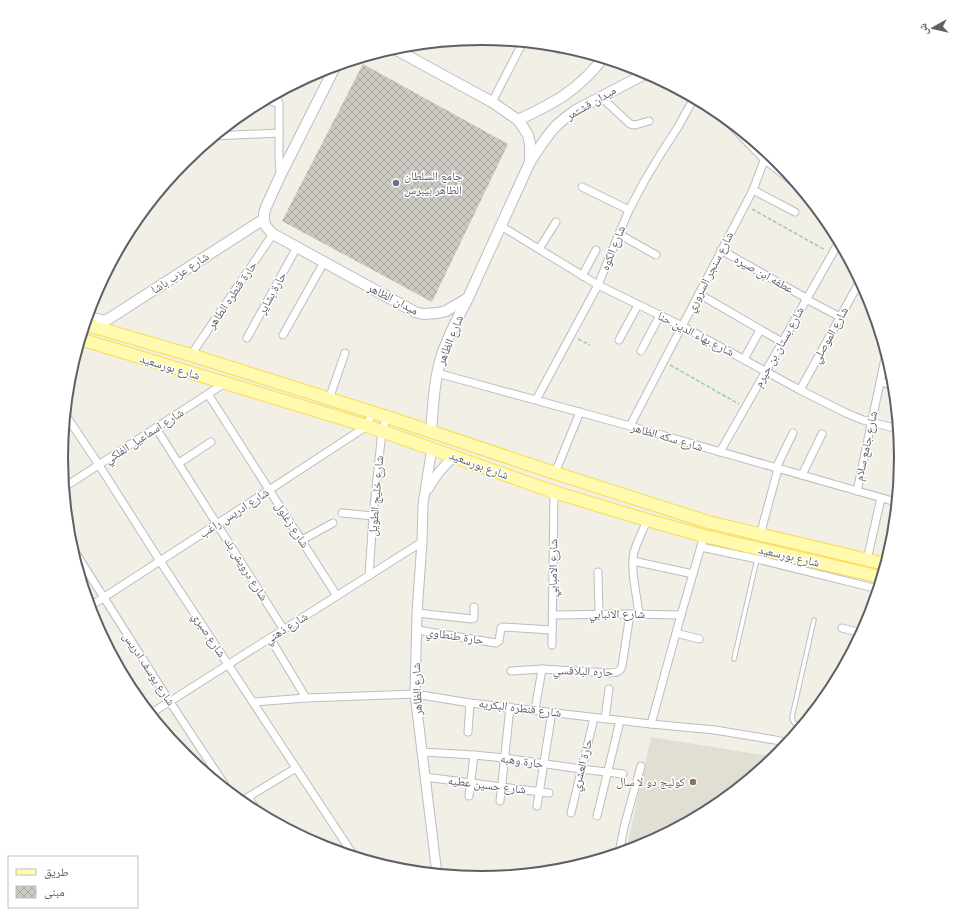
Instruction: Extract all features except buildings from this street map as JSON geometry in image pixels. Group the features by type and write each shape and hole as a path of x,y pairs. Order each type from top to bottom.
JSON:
{"main road":[{"path":"402,53 492,102 518,120 528,135 530,144 530,162 468,298"},
{"name":"ميدان قشتمر","path":"518,120 568,94 587,78 599,63"},
{"path":"273,234 265,225 264,212 280,174 332,73"},
{"name":"ميدان قشتمر","path":"530,162 548,135 565,117 640,76"},
{"name":"شارع عزب باشا","path":"96,327 264,219"},
{"name":"ميدان الظاهر","path":"273,234 415,312 423,314 446,311 468,298"},
{"name":"شارع الظاهر","path":"430,432 437,373 446,345 468,298"},
{"name":"شارع بورسعيد","path":"89,325 191,355 387,417 708,522 880,563"},
{"name":"شارع بورسعيد","path":"85,340 382,431 554,492 647,520 703,542 876,576"}],"street":[{"path":"492,102 520,47"},
{"path":"601,97 630,124 640,124 649,120"},
{"path":"277,98 279,104 280,174"},
{"path":"272,101 279,104"},
{"name":"شارع الكوه","path":"536,400 598,285 629,210 645,180 691,103"},
{"path":"222,136 279,133"},
{"name":"شارع سنجر السروري","path":"630,426 753,190 765,158"},
{"path":"582,187 629,210"},
{"path":"753,190 795,212"},
{"path":"539,249 556,222"},
{"name":"شارع بهاء الدين حنا","path":"501,226 598,285 682,326 800,390 846,413 871,423 893,428"},
{"name":"حارة قنطره الطاهر","path":"191,355 273,234"},
{"path":"619,234 656,255"},
{"name":"حارة بشاير","path":"247,338 297,247"},
{"name":"شارع بستان بن حيرم","path":"720,452 836,248"},
{"path":"582,276 596,250"},
{"name":"عطفه ابن صيره","path":"721,250 840,317"},
{"path":"283,335 324,262"},
{"name":"شارع الموصلي","path":"800,390 857,288"},
{"path":"699,294 782,342"},
{"path":"619,340 638,305"},
{"path":"641,351 660,315"},
{"path":"92,316 107,320"},
{"path":"744,359 760,330"},
{"path":"329,399 345,353"},
{"name":"شارع جامع سلام","path":"857,491 883,367"},
{"name":"شارع سكه الظاهر","path":"437,373 630,426 891,501"},
{"path":"880,382 887,384"},
{"name":"شارع اسماعيل الفلكي","path":"68,485 225,383"},
{"name":"شارع زغلول","path":"208,394 337,596"},
{"path":"555,473 580,412"},
{"path":"366,426 372,413"},
{"name":"شارع خليج الطويل","path":"369,576 373,516 382,431 387,417"},
{"name":"شارع صبري","path":"69,420 350,850"},
{"name":"شارع ادريس راغب","path":"94,604 366,426"},
{"name":"شارع درويش بك","path":"156,428 284,630"},
{"path":"760,535 777,468 793,433"},
{"path":"802,475 822,434"},
{"path":"179,463 211,442"},
{"name":"شارع الظاهر","path":"432,448 423,504 417,613 415,694 436,868"},
{"name":"شارع الظاهر","path":"423,504 438,472 454,457"},
{"name":"شارع الامبابي","path":"552,645 554,492"},
{"path":"867,560 881,498"},
{"path":"342,513 373,516"},
{"path":"640,614 633,572 633,561 634,552 647,520"},
{"path":"302,540 333,523"},
{"name":"شارع ذهني","path":"155,711 422,542"},
{"path":"651,724 703,542"},
{"name":"شارع بورسعيد","path":"703,542 757,559 873,588"},
{"path":"633,561 693,574"},
{"name":"شارع يوسف ادريس","path":"81,562 221,780"},
{"path":"598,572 599,614"},
{"path":"417,613 472,619 474,618 474,607"},
{"name":"حاره البلاقسي","path":"511,670 542,669 610,673 619,672 622,666 630,614"},
{"name":"شارع الانبابي","path":"552,615 681,615"},
{"name":"حارة طنطاوي","path":"417,630 496,642 499,641 500,630 503,627 552,630"},
{"path":"842,628 855,631"},
{"path":"676,633 699,639"},
{"path":"270,638 306,698"},
{"path":"535,710 542,669"},
{"path":"605,719 609,689"},
{"name":"شارع قنطره البكريه","path":"253,702 306,698 415,694 470,703 594,718 714,730 781,741"},
{"path":"468,732 470,703"},
{"path":"500,801 510,707"},
{"path":"537,806 552,712"},
{"name":"حارة العشري","path":"571,813 594,718"},
{"path":"596,816 620,721"},
{"name":"حارة وهبه","path":"422,752 504,758 622,774"},
{"path":"469,796 474,755"},
{"path":"620,846 624,827 641,766"},
{"path":"250,800 248,797 296,768"},
{"name":"شارع حسين عطيه","path":"425,777 549,792"}],"lane":[{"path":"734,659 757,559"},
{"path":"796,724 792,720 792,717 814,620"}],"path":[{"path":"745,205 832,254"},
{"path":"571,335 590,345"},
{"path":"664,362 746,408"}],"shaded area":[{"name":"كوليج دو لا سال","path":"651,737 767,756 732,786 687,816 639,840 628,844"}],"place":[{"name":"جامع السلطان الظاهر بيبرس","path":"396,183"},
{"name":"كوليج دو لا سال","path":"693,782"}]}
